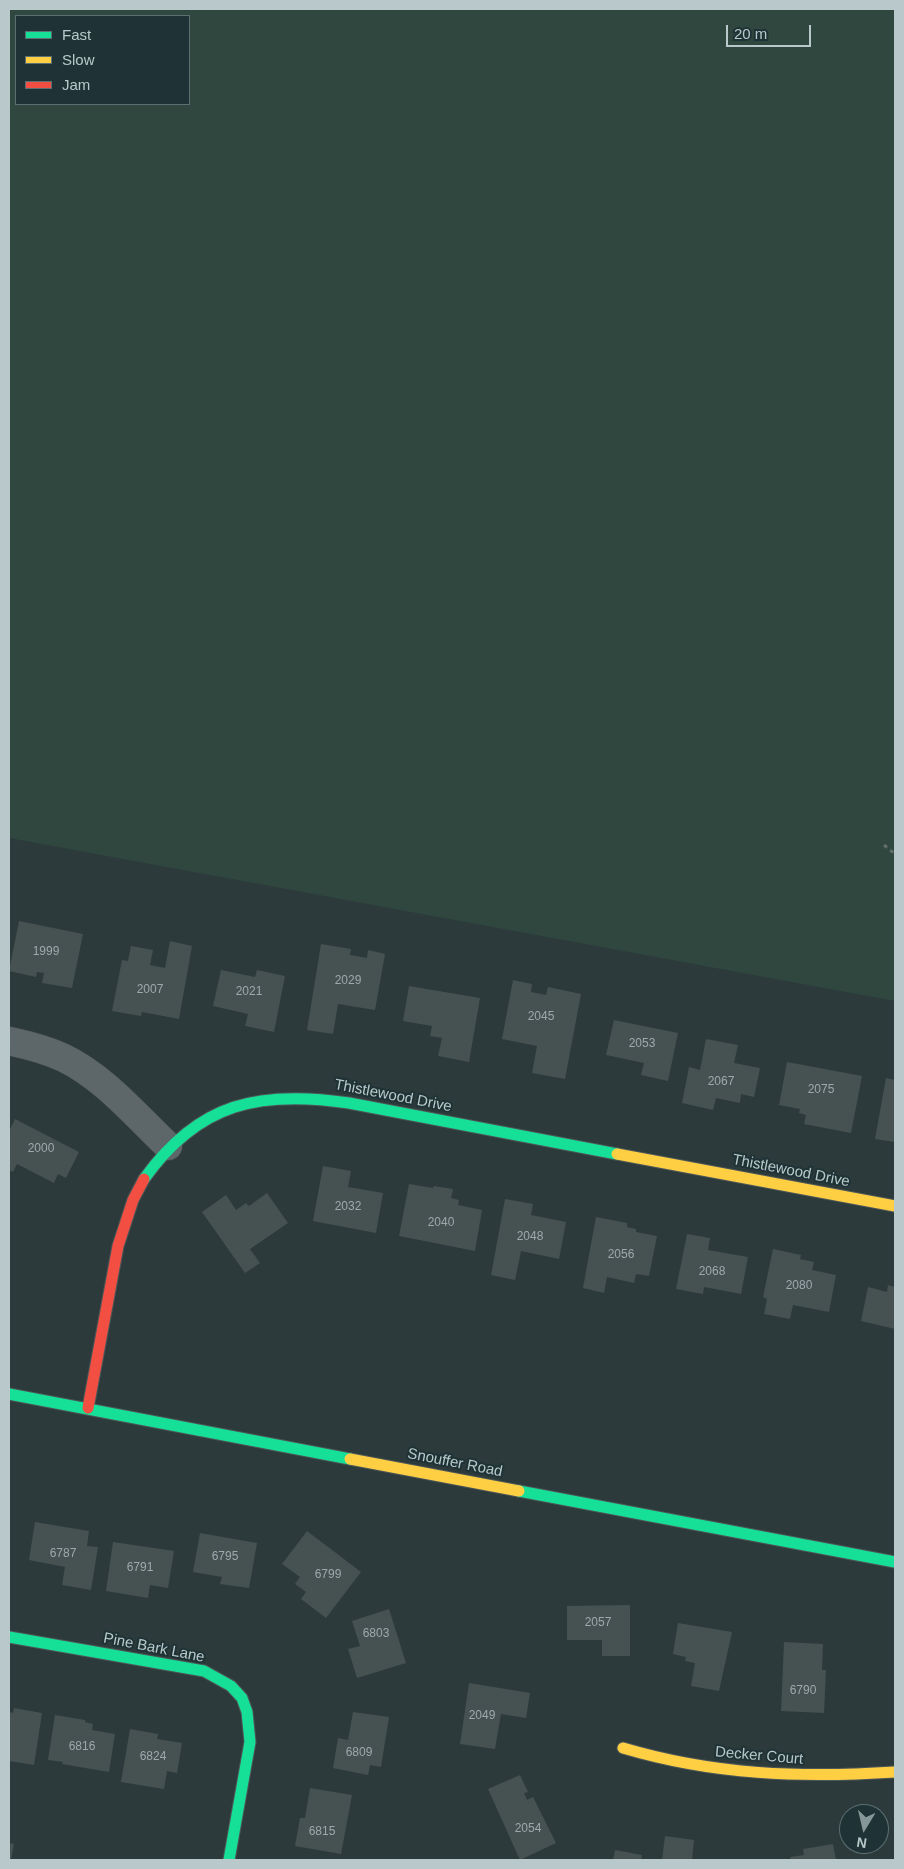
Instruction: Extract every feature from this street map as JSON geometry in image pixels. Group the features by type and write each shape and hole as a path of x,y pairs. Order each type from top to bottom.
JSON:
{"street":[{"path":"9,1041 46,1050 88,1072 121,1100 168,1146"},
{"name":"Thistlewood Drive","path":"88,1408 124,1222 142,1179 168,1146 189,1130 230,1108 269,1098 306,1096 359,1104 895,1206"},
{"name":"Snouffer Road","path":"9,1394 895,1562"},
{"name":"Pine Bark Lane","path":"9,1637 204,1671 230,1686 242,1698 247,1712 250,1742 229,1860"},
{"name":"Decker Court","path":"623,1748 675,1762 742,1772 811,1776 895,1772"}],"path":[{"path":"884,844 895,854"}],"green space":[{"path":"9,9 895,9 895,1001 9,838"}],"building":[{"path":"19,921 83,934 72,988 42,983 44,973 37,972 36,977 9,971"},
{"path":"170,941 192,946 179,1019 142,1012 141,1016 112,1011 122,960 128,961 131,946 153,950 150,965 165,968"},
{"path":"321,944 351,949 350,955 367,958 368,950 385,954 375,1010 338,1004 333,1034 307,1030"},
{"path":"221,970 255,977 257,970 285,976 274,1032 245,1026 248,1014 213,1006"},
{"path":"513,980 532,984 531,992 546,995 548,987 581,994 565,1079 532,1073 537,1046 502,1039"},
{"path":"409,986 480,998 469,1062 438,1056 442,1038 430,1036 432,1026 403,1021"},
{"path":"614,1020 678,1033 668,1081 641,1075 644,1063 606,1055"},
{"path":"706,1039 738,1045 734,1063 760,1068 754,1097 741,1094 740,1103 716,1098 713,1110 682,1103 689,1067 700,1070"},
{"path":"787,1062 862,1076 851,1133 804,1124 806,1115 799,1113 800,1109 779,1105"},
{"path":"886,1078 895,1080 895,1142 875,1139"},
{"path":"15,1119 79,1152 66,1178 58,1174 54,1183 17,1164 13,1172 9,1170 9,1131"},
{"path":"323,1166 351,1171 348,1187 383,1193 376,1233 313,1221"},
{"path":"409,1184 453,1189 451,1198 459,1200 458,1205 482,1210 475,1251 399,1236"},
{"path":"267,1193 288,1223 250,1249 260,1263 245,1273 202,1212 226,1195 236,1210 246,1203 249,1206"},
{"path":"505,1199 533,1204 531,1215 566,1222 559,1259 521,1251 515,1280 491,1275"},
{"path":"596,1217 627,1223 627,1227 636,1229 636,1232 657,1236 649,1276 636,1274 634,1283 607,1277 604,1293 583,1288"},
{"path":"687,1234 710,1238 708,1250 748,1257 741,1294 704,1287 703,1294 676,1289"},
{"path":"773,1249 801,1255 800,1259 814,1262 812,1270 836,1275 829,1312 793,1305 790,1319 764,1314 767,1299 763,1297"},
{"path":"888,1285 895,1287 895,1329 861,1321 868,1287 887,1292"},
{"path":"35,1522 89,1531 87,1546 98,1547 91,1590 62,1585 65,1567 29,1560"},
{"path":"307,1531 361,1572 326,1618 301,1599 306,1592 295,1584 300,1577 282,1564"},
{"path":"200,1533 257,1543 249,1588 220,1584 222,1577 193,1572"},
{"path":"113,1542 174,1551 168,1588 150,1585 148,1598 106,1591"},
{"path":"630,1605 630,1656 602,1656 602,1640 567,1640 567,1606"},
{"path":"389,1609 406,1663 357,1678 348,1649 360,1646 352,1621"},
{"path":"678,1623 732,1632 719,1691 691,1686 695,1663 685,1661 686,1657 673,1654"},
{"path":"784,1642 823,1644 822,1670 826,1670 824,1713 781,1711"},
{"path":"469,1683 530,1693 526,1718 501,1714 495,1749 460,1744"},
{"path":"14,1708 42,1713 34,1765 9,1761 9,1712 13,1713"},
{"path":"353,1712 389,1717 381,1767 370,1765 368,1775 333,1768 338,1738 348,1740"},
{"path":"55,1715 85,1720 85,1722 93,1724 92,1730 115,1734 109,1772 48,1760"},
{"path":"130,1729 158,1734 157,1739 182,1743 177,1773 167,1771 164,1789 121,1782"},
{"path":"520,1775 528,1792 524,1793 527,1800 533,1797 556,1843 520,1860 488,1789"},
{"path":"310,1788 352,1795 341,1854 295,1846 300,1818 305,1818"},
{"path":"665,1836 694,1840 692,1860 662,1860"},
{"path":"9,1843 14,1844 11,1860 9,1860"},
{"path":"833,1844 836,1860 791,1860 790,1857 804,1855 803,1849"},
{"path":"615,1850 642,1855 641,1860 613,1860"}],"traffic: fast":[{"path":"144,1179 165,1153 187,1133 210,1118 234,1107 260,1101 287,1099 317,1099 349,1103 617,1154"},
{"path":"9,1394 350,1459"},
{"path":"519,1491 895,1562"},
{"path":"9,1637 204,1671 231,1686 242,1698 247,1712 250,1742 229,1860"}],"traffic: slow":[{"path":"617,1154 895,1206"},
{"path":"350,1459 519,1491"},
{"path":"623,1748 657,1757 724,1769 826,1775 895,1772"}],"traffic: jam":[{"path":"88,1408 118,1246 133,1200 144,1179"}]}
